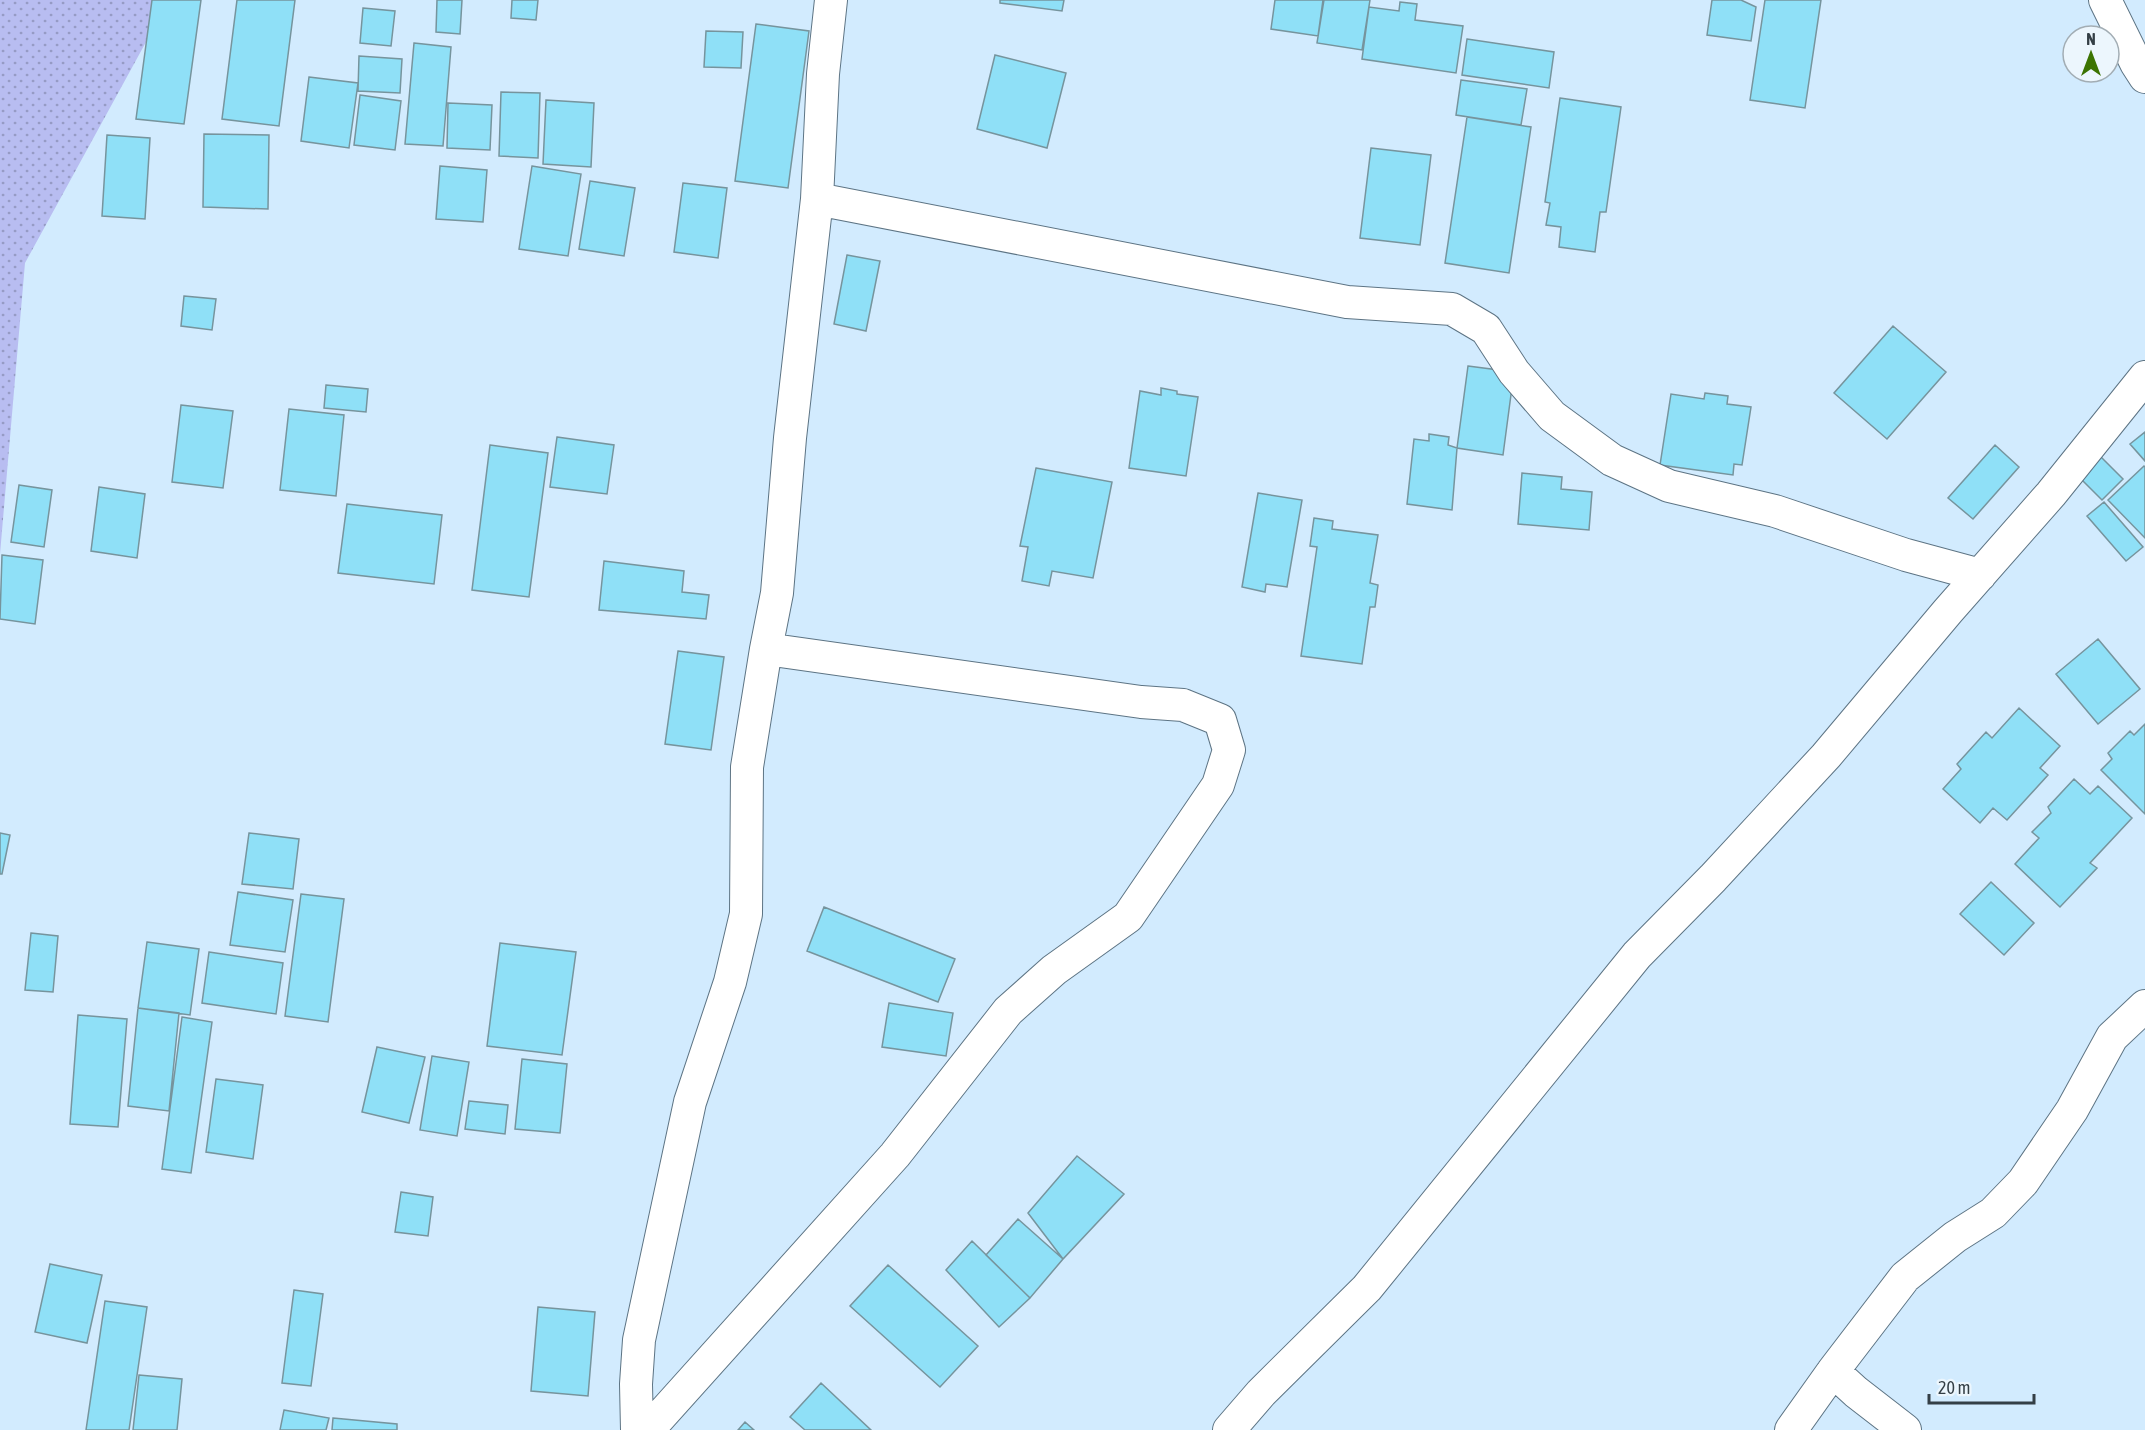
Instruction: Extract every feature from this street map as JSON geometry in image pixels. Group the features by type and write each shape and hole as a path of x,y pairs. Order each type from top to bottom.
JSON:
{"street":[{"path":"637,1430 636,1384 639,1340 690,1102 730,982 746,914 747,767 777,593 791,427 817,199 823,74 831,0"},
{"path":"2105,0 2145,77"},
{"path":"817,199 1347,302 1452,309 1486,328 1514,372 1552,416 1612,460 1669,486 1775,511 1906,555 1980,575"},
{"path":"1229,1430 1261,1393 1367,1288 1636,955 1713,878 1826,756 2051,494 2145,377"},
{"path":"648,1430 895,1155 1008,1011 1054,970 1128,917 1218,785 1229,750 1220,720 1183,705 1141,702 766,649"},
{"path":"1791,1430 1905,1277 1955,1237 1993,1213 2023,1182 2072,1110 2112,1037 2145,1006"},
{"path":"1833,1371 1905,1430"}],"shaded area":[{"path":"0,0 169,0 25,263 0,554"}],"building":[{"path":"152,0 201,0 184,124 136,119"},
{"path":"237,0 295,0 279,126 222,119"},
{"path":"437,0 462,0 460,34 436,32"},
{"path":"512,0 538,0 536,20 511,18"},
{"path":"1000,0 1064,0 1062,11 1000,3"},
{"path":"1275,0 1323,0 1318,36 1271,29"},
{"path":"1324,0 1370,0 1362,50 1317,43"},
{"path":"1712,0 1741,0 1756,7 1751,41 1707,35"},
{"path":"1765,0 1821,0 1805,108 1750,100"},
{"path":"1400,2 1417,4 1415,20 1463,26 1456,73 1362,59 1369,7 1399,11"},
{"path":"363,8 395,11 391,46 360,43"},
{"path":"756,24 809,31 788,188 735,181"},
{"path":"706,31 743,32 741,68 704,67"},
{"path":"1467,39 1554,52 1549,88 1462,75"},
{"path":"414,43 451,47 443,146 405,144"},
{"path":"995,55 1066,73 1047,148 977,129"},
{"path":"359,56 402,59 400,93 358,91"},
{"path":"309,77 358,83 349,148 301,141"},
{"path":"1461,80 1527,89 1521,125 1456,115"},
{"path":"501,92 540,93 538,158 499,156"},
{"path":"360,95 401,101 395,150 354,145"},
{"path":"1560,98 1621,107 1606,212 1600,212 1595,252 1559,247 1561,227 1546,225 1550,203 1545,202"},
{"path":"546,100 594,103 591,167 543,164"},
{"path":"448,103 492,105 490,150 447,148"},
{"path":"1467,117 1531,127 1509,273 1445,263"},
{"path":"204,134 269,135 268,209 203,207"},
{"path":"107,135 150,138 145,219 102,216"},
{"path":"1371,148 1431,155 1420,245 1360,238"},
{"path":"440,166 487,170 483,222 436,219"},
{"path":"532,166 581,174 568,256 519,249"},
{"path":"590,181 635,188 624,256 579,249"},
{"path":"683,183 727,188 718,258 674,252"},
{"path":"847,255 880,261 866,331 834,324"},
{"path":"184,296 216,299 212,330 181,326"},
{"path":"1893,326 1946,372 1887,439 1834,393"},
{"path":"1468,366 1514,372 1503,455 1457,448"},
{"path":"326,385 368,389 366,412 324,408"},
{"path":"1161,388 1177,391 1177,394 1198,397 1186,476 1129,468 1140,391 1161,395"},
{"path":"1705,393 1728,396 1727,404 1751,407 1742,465 1734,464 1733,475 1660,465 1671,394 1704,399"},
{"path":"181,405 233,411 223,488 172,482"},
{"path":"289,409 344,415 336,496 280,490"},
{"path":"2145,432 2145,461 2130,444"},
{"path":"1429,434 1449,437 1448,445 1457,448 1452,510 1407,504 1414,439 1429,441"},
{"path":"557,437 614,445 607,494 550,487"},
{"path":"490,445 548,453 529,597 472,590"},
{"path":"1995,445 2019,467 1973,519 1948,498"},
{"path":"2100,456 2123,479 2102,500 2079,477"},
{"path":"2145,467 2145,538 2108,500"},
{"path":"1036,468 1112,482 1093,578 1052,571 1049,586 1022,581 1028,547 1020,546"},
{"path":"1522,473 1562,477 1561,489 1592,492 1589,530 1518,524"},
{"path":"19,485 52,490 44,547 11,542"},
{"path":"99,487 145,494 137,558 91,551"},
{"path":"1258,493 1302,500 1287,587 1266,584 1265,592 1242,587"},
{"path":"2104,502 2143,547 2126,561 2087,516"},
{"path":"347,504 442,515 434,584 338,573"},
{"path":"1314,518 1333,521 1332,529 1378,535 1370,583 1378,585 1375,607 1370,607 1362,664 1301,656 1317,547 1310,546"},
{"path":"2,555 43,560 35,624 0,619"},
{"path":"604,561 684,571 682,592 709,595 706,619 599,610"},
{"path":"2098,639 2140,689 2098,724 2056,674"},
{"path":"678,651 724,657 711,750 665,744"},
{"path":"2019,708 2060,746 2040,768 2048,775 2007,820 1993,808 1980,823 1943,789 1961,769 1957,764 1986,732 1992,738"},
{"path":"2145,724 2145,814 2101,770 2112,759 2108,753 2130,731 2134,735"},
{"path":"2074,779 2090,794 2098,786 2132,818 2090,863 2097,868 2060,907 2015,864 2039,838 2032,832 2051,813 2048,807"},
{"path":"0,833 10,835 2,874 0,874"},
{"path":"249,833 299,839 293,889 242,884"},
{"path":"1991,882 2034,923 2004,955 1960,914"},
{"path":"238,892 293,900 285,952 230,945"},
{"path":"301,894 344,899 328,1022 285,1016"},
{"path":"824,907 955,959 938,1002 807,951"},
{"path":"31,933 58,936 53,992 25,990"},
{"path":"147,942 199,949 190,1015 138,1008"},
{"path":"500,943 576,952 562,1055 487,1046"},
{"path":"209,952 283,963 276,1014 202,1003"},
{"path":"889,1003 953,1013 946,1056 882,1047"},
{"path":"138,1008 179,1013 169,1111 128,1106"},
{"path":"78,1015 127,1019 118,1127 70,1124"},
{"path":"182,1017 212,1022 191,1173 162,1169"},
{"path":"377,1047 425,1057 409,1123 362,1112"},
{"path":"432,1056 469,1062 457,1136 420,1130"},
{"path":"522,1059 567,1064 560,1133 515,1129"},
{"path":"216,1079 263,1085 253,1159 206,1152"},
{"path":"469,1101 508,1105 505,1134 465,1129"},
{"path":"1077,1156 1124,1194 1063,1259 1028,1213"},
{"path":"401,1192 433,1197 428,1236 395,1232"},
{"path":"1018,1219 1063,1259 1030,1298 986,1255"},
{"path":"972,1241 1030,1298 999,1327 946,1270"},
{"path":"50,1264 102,1275 87,1343 35,1332"},
{"path":"888,1265 978,1346 940,1387 850,1306"},
{"path":"294,1290 323,1294 311,1386 282,1383"},
{"path":"105,1301 147,1307 129,1430 86,1430"},
{"path":"538,1307 595,1312 588,1396 531,1391"},
{"path":"139,1375 182,1379 177,1430 133,1430"},
{"path":"821,1383 871,1430 805,1430 790,1417"},
{"path":"284,1410 329,1418 326,1430 280,1430"},
{"path":"333,1418 397,1424 397,1430 332,1430"},
{"path":"745,1422 754,1430 738,1430"}]}
